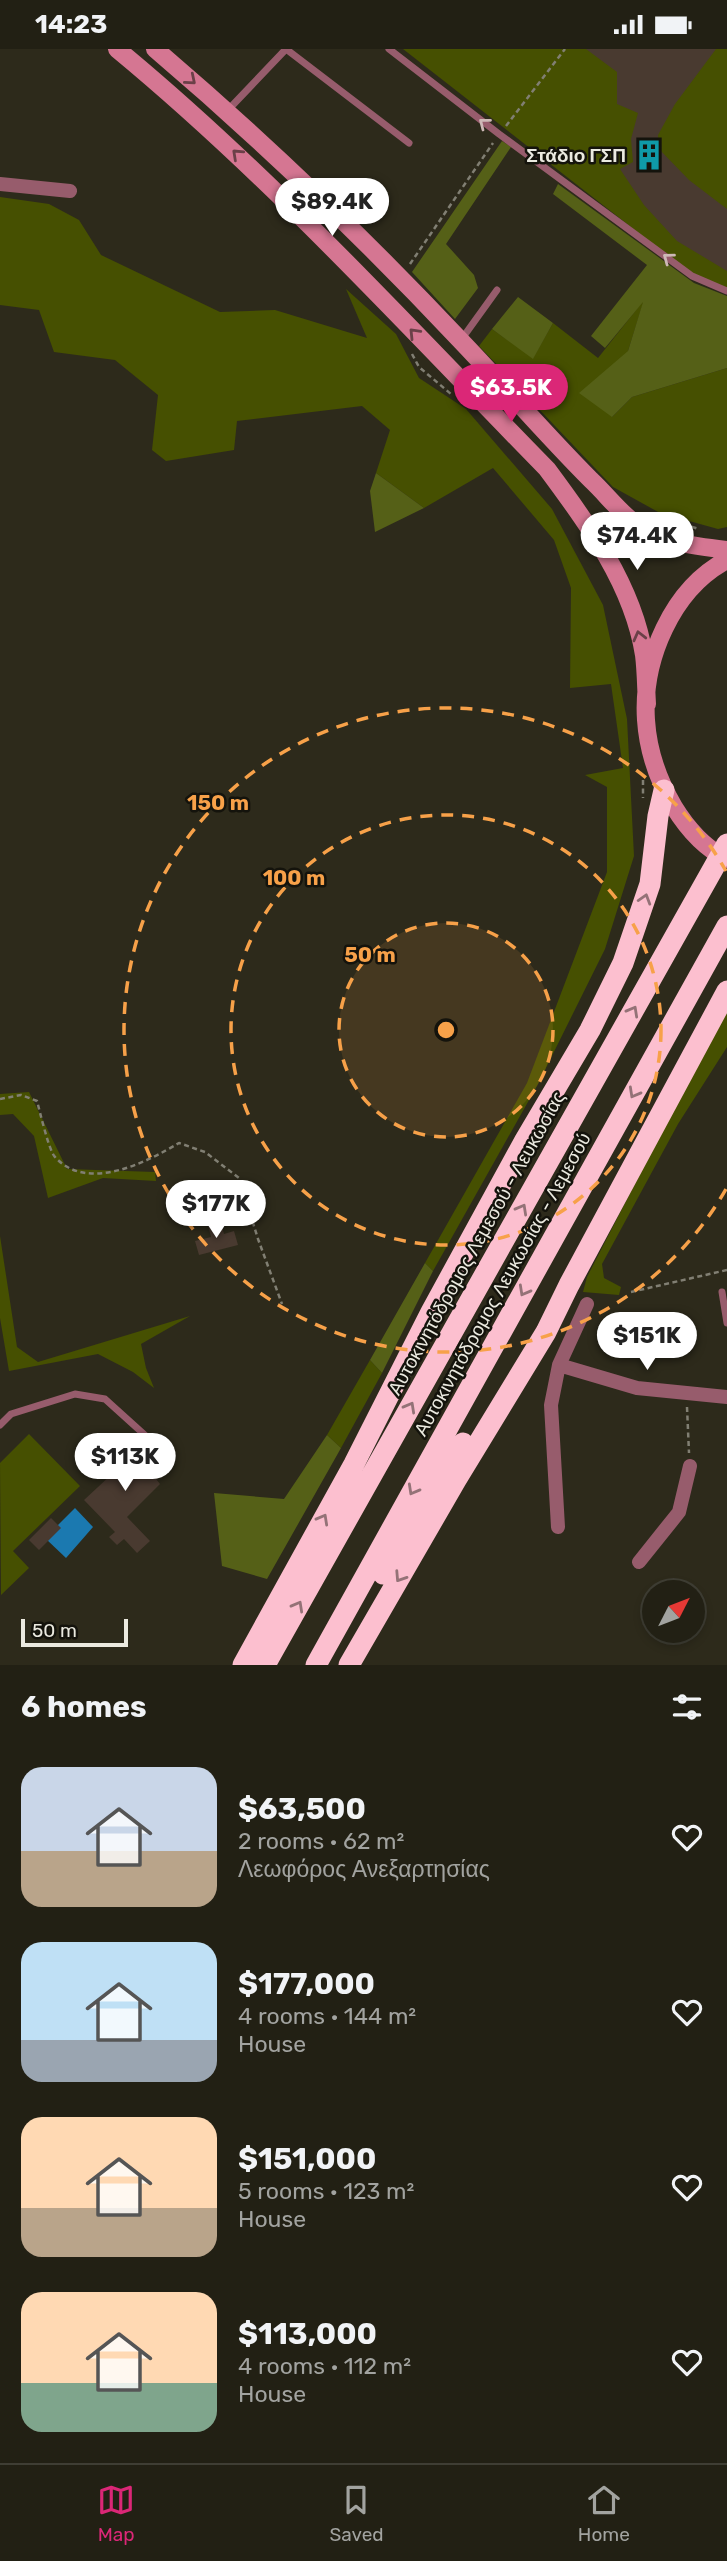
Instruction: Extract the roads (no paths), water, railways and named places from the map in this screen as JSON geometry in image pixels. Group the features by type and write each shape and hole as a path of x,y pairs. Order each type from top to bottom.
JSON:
{"highway":[{"path":"243,1665 354,1464 438,1299 525,1140 590,1030 623,963 650,884 658,816 664,790"},
{"name":"Αυτοκινητόδρομος Λεμεσού - Λευκωσίας","path":"265,1665 727,844"},
{"name":"Αυτοκινητόδρομος Λευκωσίας - Λεμεσού","path":"318,1665 727,926"},
{"path":"349,1665 546,1332 727,991"},
{"path":"333,1665 444,1471 569,1285"},
{"path":"318,1665 366,1604"}],"main road":[{"path":"117,49 183,103 261,176 547,469 584,519 620,582 635,620 643,654 647,704"},
{"path":"155,49 227,110 295,174 461,340 566,455 632,520 657,537 727,550"},
{"path":"727,560 707,572 676,607 658,643 648,682 646,720 653,761 664,790 691,831 727,859"}],"street":[{"path":"0,184 70,191"},
{"path":"558,1527 551,1405 559,1365 587,1304"},
{"path":"559,1365 637,1388 727,1397"},
{"path":"639,1563 679,1512 690,1466"}],"lane":[{"path":"227,110 286,49 409,143"},
{"path":"389,49 692,276 727,291"},
{"path":"461,340 497,290"},
{"path":"722,1292 727,1323"},
{"path":"0,1425 11,1414 75,1394 105,1399 157,1445"}],"water":[{"path":"75,1508 93,1527 66,1558 45,1538"}],"place":[{"name":"Στάδιο ΓΣΠ","path":"649,155"}]}
